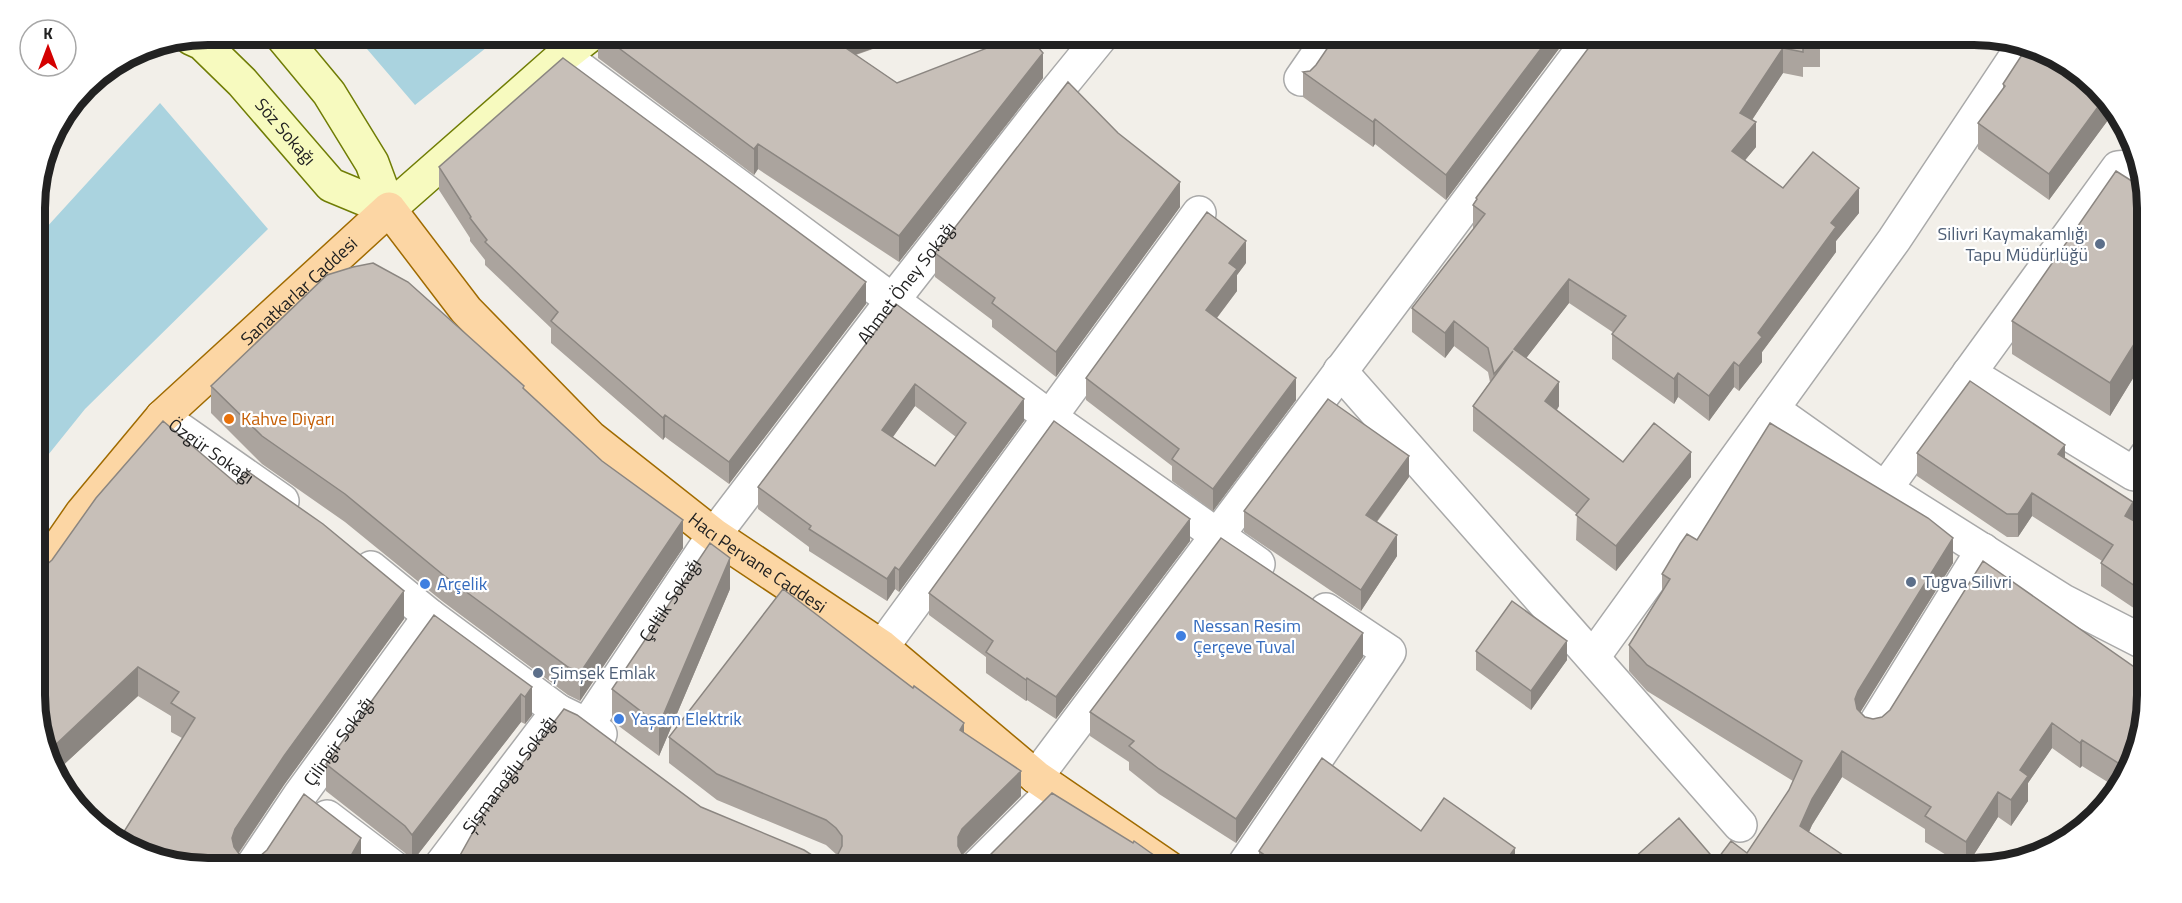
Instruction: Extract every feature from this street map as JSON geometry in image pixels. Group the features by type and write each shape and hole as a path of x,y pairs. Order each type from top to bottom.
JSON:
{"main road":[{"name":"Söz Sokağı","path":"204,45 242,82 331,185 389,209"},
{"path":"289,45 329,93 372,163 389,209"},
{"name":"Sanatkarlar Caddesi","path":"45,566 82,513 162,417 389,209 577,45"},
{"name":"Hacı Pervane Caddesi","path":"389,209 466,310 591,438 714,535 882,647 1045,784 1153,858"}],"street":[{"name":"Ahmet Öney Sokağı","path":"714,535 893,300 1094,45"},
{"path":"1301,79 1324,45"},
{"path":"984,858 1045,784 1216,536 1586,45"},
{"path":"1593,657 1894,240 2019,52"},
{"path":"563,56 1051,418 1216,536 1389,652 1249,858"},
{"path":"1885,489 2118,168 2131,167"},
{"path":"882,647 1199,213"},
{"path":"1340,370 1740,825"},
{"path":"1969,373 2134,474 2137,470"},
{"path":"1772,409 1885,489 2063,601 2137,639"},
{"name":"Özgür Sokağı","path":"162,417 305,517"},
{"name":"Çeltik Sokağı","path":"588,725 714,535"},
{"path":"1874,726 1983,550"},
{"path":"351,552 430,616 558,711 588,725 625,753"},
{"name":"Çilingir Sokağı","path":"258,858 300,795 430,616"},
{"name":"Şişmanoğlu Sokağı","path":"447,858 558,711"},
{"path":"300,795 381,858"}],"water":[{"path":"364,45 490,45 415,105"},
{"path":"160,103 268,229 85,409 45,459 45,229"}],"building":[{"path":"615,45 841,45 897,83 995,45 1036,45 1043,53 899,236 758,144 754,149"},
{"path":"1330,45 1544,45 1446,175 1375,119 1373,122 1303,72 1310,71"},
{"path":"1591,45 1803,45 1803,52 1783,48 1740,113 1756,122 1732,151 1783,188 1813,152 1859,188 1831,223 1836,227 1758,333 1762,337 1739,366 1734,362 1709,396 1678,373 1674,379 1612,334 1626,316 1569,279 1514,349 1559,382 1545,401 1623,462 1654,423 1691,452 1616,546 1576,515 1589,499 1473,406 1513,351 1494,374 1488,348 1454,321 1445,333 1412,308 1485,214 1473,205"},
{"path":"2023,53 2065,72 2082,85 2100,104 2049,174 1978,123 2005,86 2003,84"},
{"path":"563,58 866,282 729,462 665,415 663,418 551,321 558,312 485,242 487,240 470,218 439,167"},
{"path":"1068,82 1118,133 1180,182 1056,352 992,303 995,298 935,253"},
{"path":"2116,171 2135,183 2137,340 2110,383 2012,321"},
{"path":"1207,212 1246,241 1229,263 1237,269 1206,310 1296,378 1213,489 1172,459 1179,449 1086,378"},
{"path":"373,263 408,282 524,386 523,388 602,461 683,520 580,673 568,667 442,574 345,494 262,436 211,386 327,275"},
{"path":"896,304 1024,399 899,570 895,567 887,579 809,529 811,526 758,487","holes":["915,384 966,423 935,466 882,430"]},
{"path":"1970,381 2065,445 2058,454 2133,502 2125,516 2137,523 2137,587 2101,563 2113,545 2032,493 2018,514 2007,514 1917,453"},
{"path":"1328,399 1409,456 1366,515 1397,535 1361,590 1244,511"},
{"path":"163,421 237,484 247,471 323,524 404,591 284,756 235,829 232,838 234,847 240,855 249,858 186,857 155,849 123,834 195,718 171,703 179,692 138,667 54,747 45,706 45,566 52,560 96,498"},
{"path":"1054,421 1190,519 1056,697 1027,678 1026,680 986,652 993,641 929,593"},
{"path":"1770,423 1928,518 1953,538 1858,691 1855,699 1857,709 1865,717 1873,719 1882,717 1890,710 1983,561 2137,669 2136,717 2121,765 2082,740 2080,743 2052,723 2020,770 2028,776 2011,800 1998,792 1966,842 1925,816 1931,807 1842,751 1812,799 1800,826 1847,858 1718,858 1731,841 1747,853 1789,790 1802,761 1647,665 1629,645 1670,579 1662,574 1680,544 1687,534 1697,540"},
{"path":"1221,538 1363,633 1236,819 1159,769 1129,746 1134,741 1090,712"},
{"path":"710,543 730,558 659,725 612,689"},
{"path":"783,589 913,688 914,686 964,723 960,730 1021,771 962,829 958,837 958,846 963,856 967,858 833,858 842,846 842,836 826,820 717,774 669,737"},
{"path":"1512,601 1567,641 1531,691 1476,651"},
{"path":"434,615 532,687 525,697 521,694 412,835 405,826 326,764"},
{"path":"564,709 577,715 701,807 804,850 816,858 459,858 482,816"},
{"path":"1322,758 1421,831 1444,798 1515,848 1510,855 1515,858 1269,858 1259,851"},
{"path":"1052,793 1133,843 1134,841 1158,858 984,858"},
{"path":"304,794 361,838 350,858 249,858 260,856 267,850"},
{"path":"1679,818 1713,858 1634,858"}],"place":[{"name":"Silivri Kaymakamlığı Tapu Müdürlüğü","path":"2100,244"},
{"name":"Kahve Diyarı","path":"229,419"},
{"name":"Tugva Silivri","path":"1911,582"},
{"name":"Arçelik","path":"425,584"},
{"name":"Nessan Resim Çerçeve Tuval","path":"1181,636"},
{"name":"Şimşek Emlak","path":"538,673"},
{"name":"Yaşam Elektrik","path":"619,719"}]}
